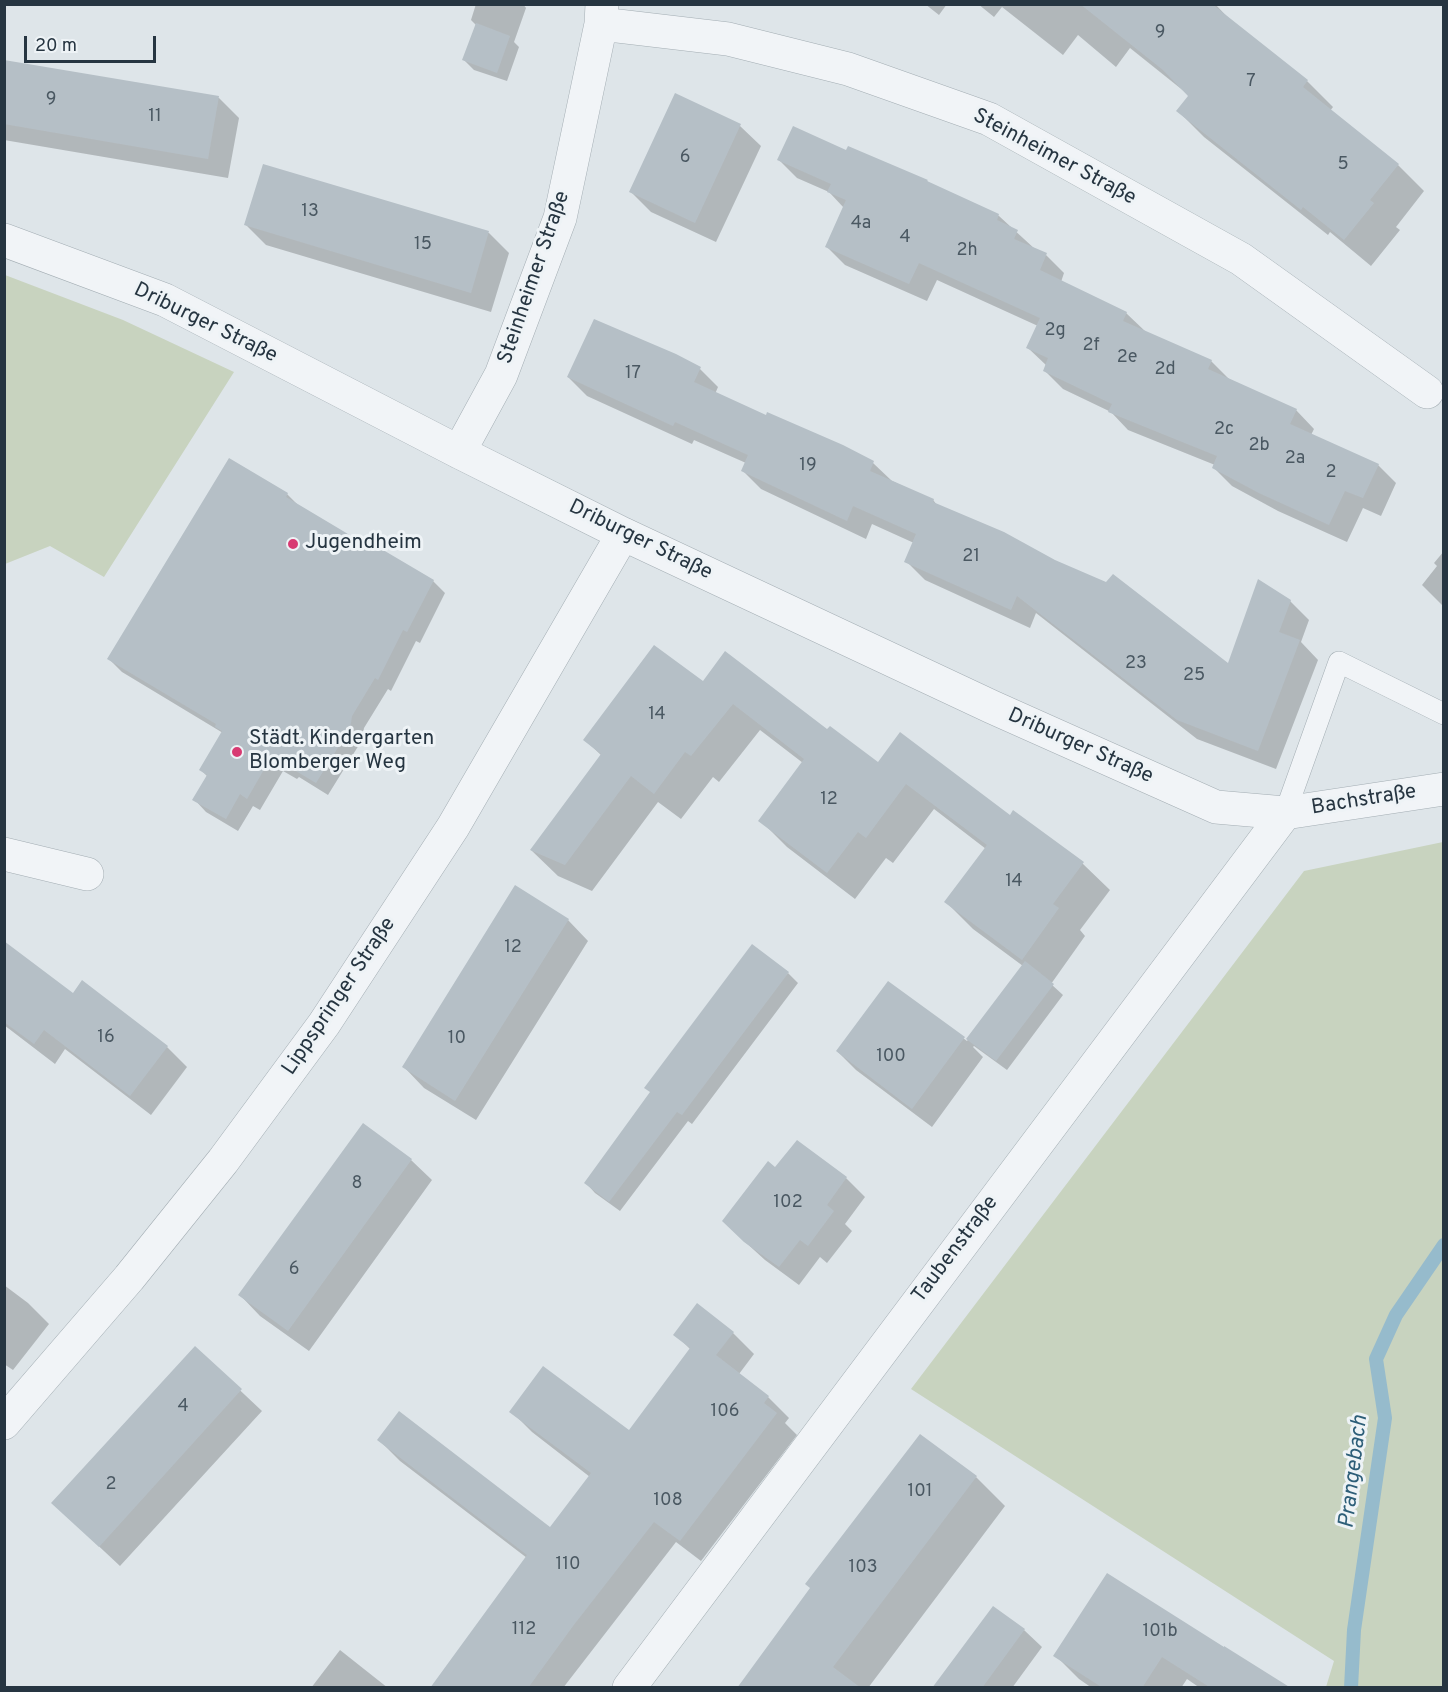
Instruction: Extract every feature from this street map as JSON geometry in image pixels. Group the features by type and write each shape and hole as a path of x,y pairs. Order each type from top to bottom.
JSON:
{"street":[{"name":"Steinheimer Straße","path":"459,452 501,375 560,218 601,14 728,39 848,69 989,119 1241,259 1427,392"},
{"name":"Driburger Straße","path":"4,240 165,300 623,534 992,707 1216,807 1285,813"},
{"name":"Lippspringer Straße","path":"4,1423 129,1278 223,1161 324,1024 453,827 623,534"},
{"name":"Bachstraße","path":"1285,813 1443,789"},
{"name":"Taubenstraße","path":"629,1688 1285,813"},
{"path":"4,854 87,874"}],"lane":[{"path":"1285,813 1339,662 1443,714"}],"green space":[{"path":"5,275 123,320 234,372 104,577 50,546 5,564"},
{"path":"1443,842 1443,1687 1326,1687 1334,1661 911,1389 1304,871"}],"building":[{"path":"1080,4 1212,4 1308,80 1303,87 1399,164 1370,200 1374,203 1344,240 1303,207 1301,210 1176,111 1188,96 1163,70"},
{"path":"476,23 510,36 497,73 462,60"},
{"path":"4,60 219,96 208,159 4,124"},
{"path":"675,93 741,124 695,223 629,192"},
{"path":"793,126 846,150 848,146 928,180 999,214 997,220 1018,230 1014,239 1047,253 1040,270 1127,312 1123,321 1212,360 1208,369 1297,409 1290,424 1379,464 1363,498 1345,491 1329,525 1259,493 1212,468 1217,456 1108,412 1112,404 1043,371 1048,358 1026,348 1040,318 919,263 909,284 825,247 846,200 827,192 831,184 777,160"},
{"path":"263,164 489,231 471,293 244,225"},
{"path":"594,319 701,367 694,382 766,415 767,412 843,445 874,461 870,471 934,499 933,502 1004,532 1055,560 1106,582 1113,574 1228,663 1258,579 1291,600 1279,632 1300,640 1258,751 1177,720 1017,596 1011,610 904,562 916,534 853,506 847,521 741,471 748,455 675,422 673,426 567,377"},
{"path":"229,458 288,493 286,497 371,548 373,544 434,580 407,632 403,630 378,680 375,678 352,716 350,728 316,783 286,765 284,768 270,759 247,799 240,794 226,819 192,800 207,775 199,770 222,731 215,727 216,724 107,659"},
{"path":"654,645 703,681 725,651 827,729 830,726 878,762 900,732 1010,815 1013,810 1084,862 1053,904 1059,908 1022,960 944,902 987,845 906,784 866,838 858,832 827,873 758,821 804,759 733,704 691,756 685,752 654,794 631,776 565,865 530,850 601,754 583,740"},
{"path":"515,885 569,919 455,1101 402,1067"},
{"path":"4,941 73,993 82,980 168,1046 130,1096 44,1030 34,1044 4,1022"},
{"path":"752,944 789,972 682,1115 677,1112 609,1202 584,1183 650,1092 644,1088"},
{"path":"1025,961 1054,984 996,1061 966,1039"},
{"path":"888,981 965,1037 912,1109 836,1051"},
{"path":"363,1123 412,1159 288,1331 238,1295"},
{"path":"797,1140 847,1177 827,1205 834,1211 808,1246 800,1240 779,1267 744,1242 722,1221 768,1161 775,1167"},
{"path":"697,1303 734,1332 716,1355 769,1396 764,1403 777,1413 680,1541 654,1522 528,1688 430,1688 527,1555 377,1440 399,1411 550,1527 591,1473 509,1412 543,1366 629,1430 690,1348 673,1335"},
{"path":"195,1346 242,1389 99,1547 51,1503"},
{"path":"920,1434 977,1476 833,1667 861,1688 737,1688 810,1588 805,1584"},
{"path":"1107,1573 1291,1688 1211,1688 1162,1657 1142,1688 1103,1688 1053,1656"},
{"path":"993,1606 1025,1629 982,1688 932,1688"}],"waterway":[{"name":"Prangebach","path":"1351,1688 1354,1630 1385,1418 1376,1359 1396,1315 1444,1245"}],"place":[{"name":"Jugendheim","path":"293,544"},
{"name":"Städt. Kindergarten Blomberger Weg","path":"237,752"}]}
